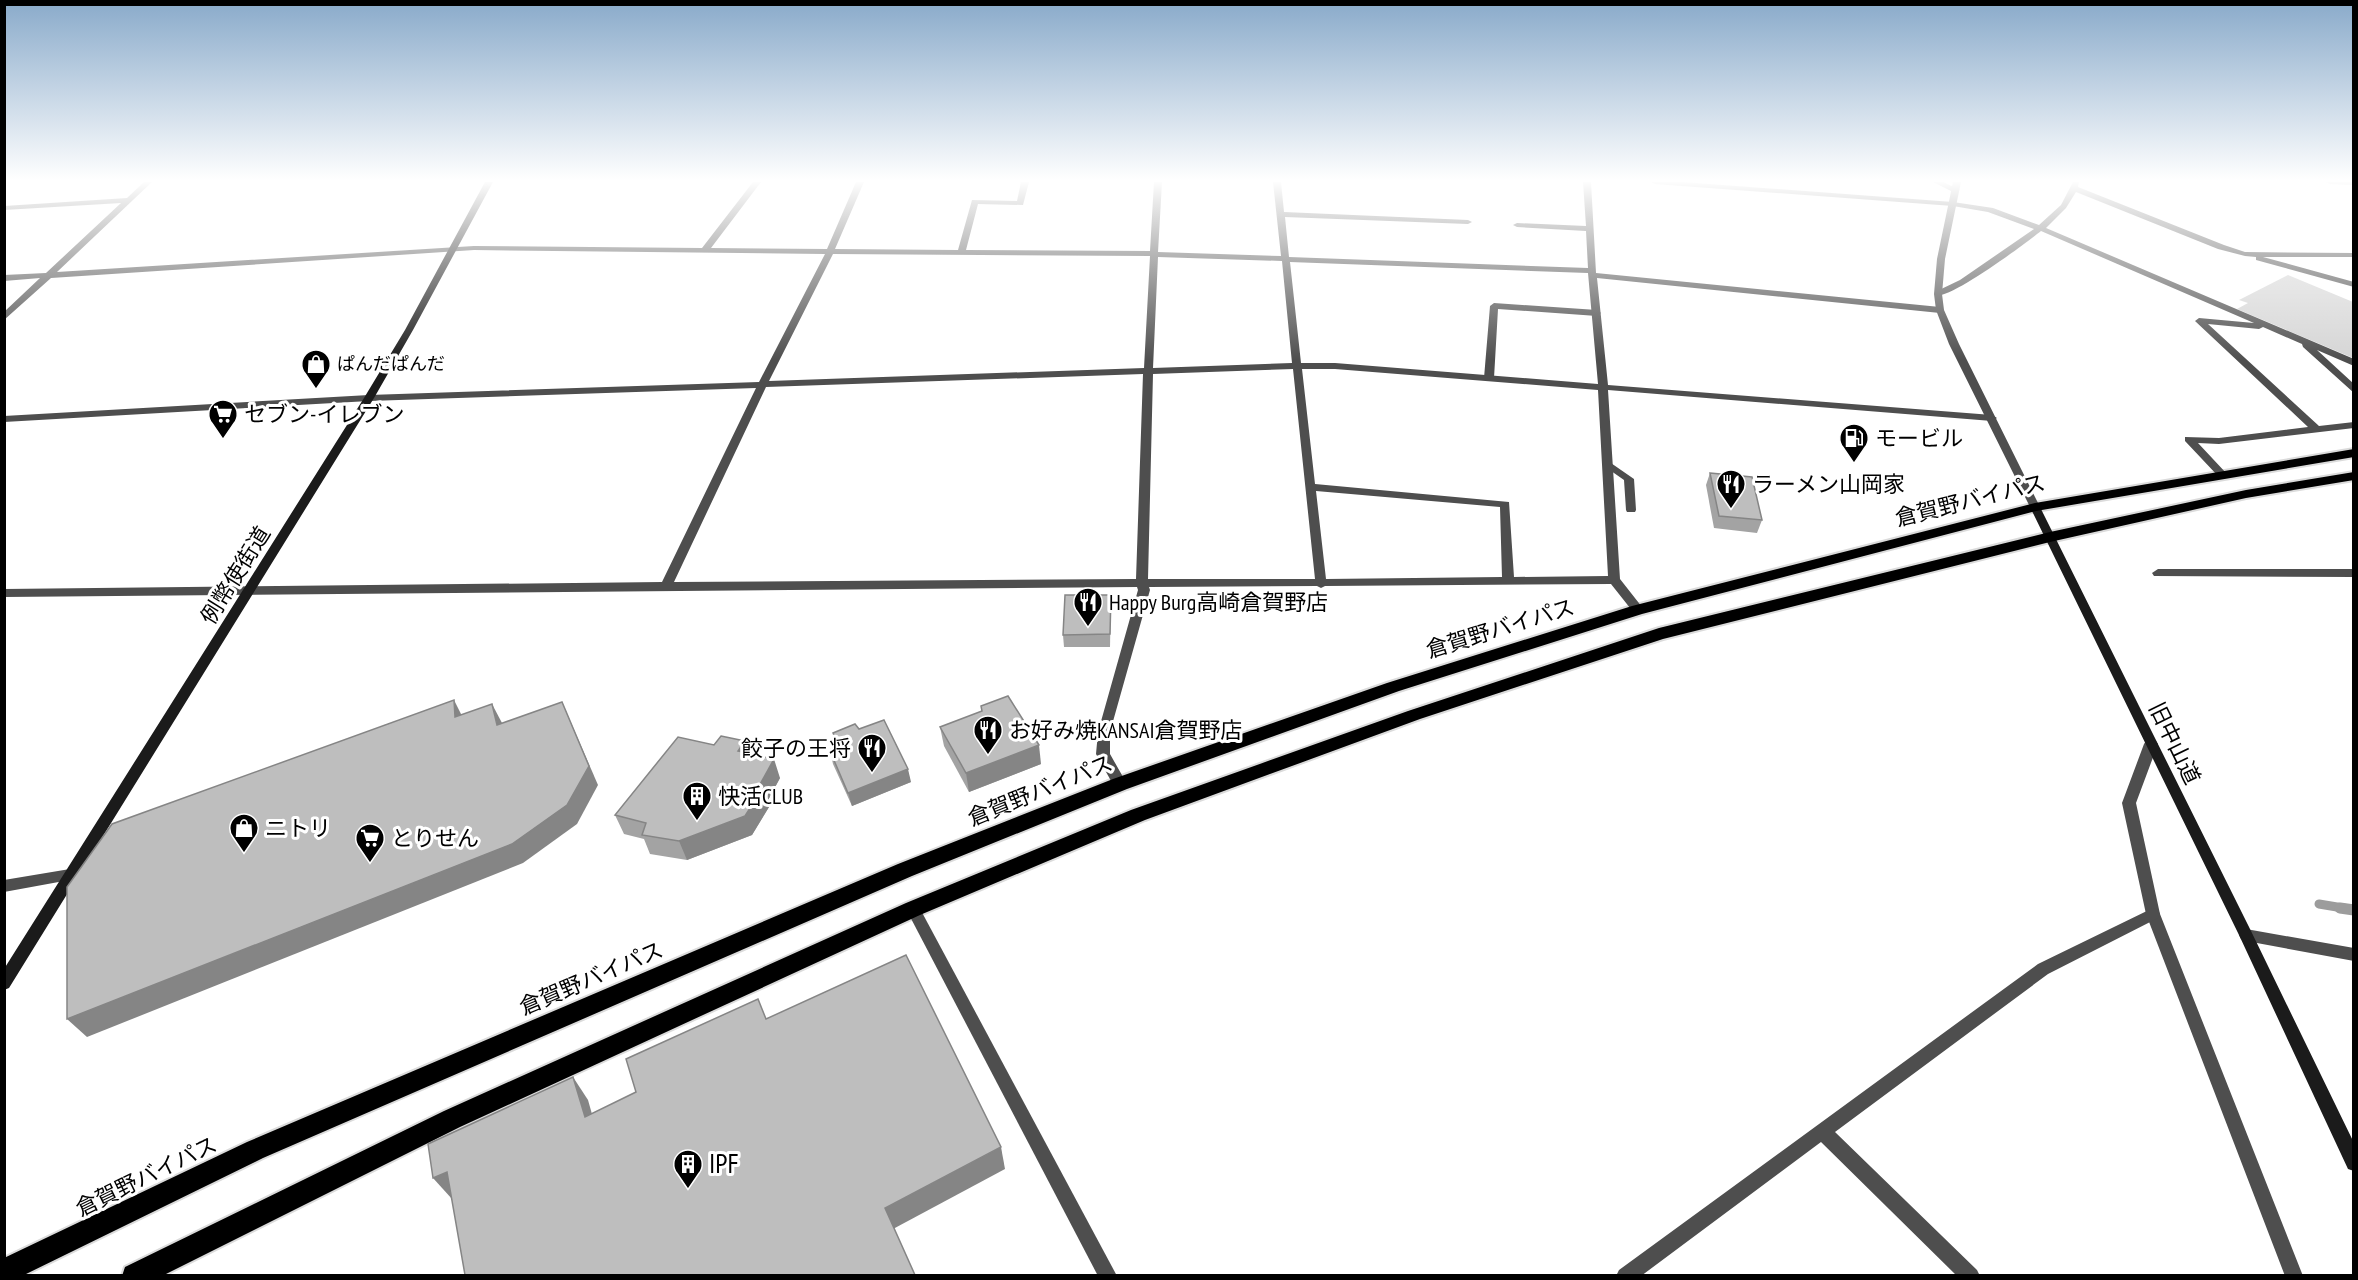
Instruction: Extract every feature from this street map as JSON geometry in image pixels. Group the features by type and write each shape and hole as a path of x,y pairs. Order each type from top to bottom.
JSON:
{"highway":[{"name":"倉賀野バイパス","path":"4,1271 255,1150 470,1055 905,870 1120,784 1393,687 1638,610 2035,507 2354,453"},
{"path":"134,1275 452,1119 913,909 1138,815 1414,715 1648,638 2050,537 2246,494 2354,477"}],"main road":[{"name":"例幣使街道","path":"4,983 369,398 457,242"},
{"name":"旧中山道","path":"2035,507 2246,935 2354,1163"}],"street":[{"path":"4,317 85,242"},
{"path":"704,251 711,242"},
{"path":"666,586 762,385 835,242"},
{"path":"961,253 964,242"},
{"path":"1120,784 1103,754 1104,732 1144,590 1142,582 1148,372 1156,242"},
{"path":"1284,242 1321,584"},
{"path":"1590,242 1603,386 1614,580 1638,610"},
{"path":"4,278 453,249 1155,254 1593,273 1940,310 1938,294 1945,242"},
{"path":"1938,294 1959,287 2022,242"},
{"path":"2072,242 2354,363"},
{"path":"2209,242 2354,285"},
{"path":"2246,254 2354,255"},
{"path":"1489,378 1494,306 1597,313"},
{"name":"旧中山道","path":"1940,310 1954,344 2035,507"},
{"path":"2268,327 2199,321 2317,430"},
{"path":"2301,340 2354,390"},
{"path":"4,419 369,398 1297,366 1335,366 1603,386 1992,418"},
{"path":"2222,474 2189,439 2219,441 2354,424"},
{"path":"1608,464 1629,479 1631,510"},
{"path":"1309,487 1505,504 1508,581"},
{"path":"2158,573 2354,573"},
{"path":"4,593 1142,582 1321,584 1614,580"},
{"path":"2151,744 2129,803 2153,914 2294,1275"},
{"path":"4,886 70,875"},
{"path":"913,909 1108,1275"},
{"path":"1625,1275 2043,969 2153,914"},
{"path":"2246,935 2354,955"},
{"path":"1822,1131 1971,1275"}],"shaded area":[{"path":"2288,275 2353,302 2353,358 2237,309 2248,303 2239,300"}],"building":[{"path":"1710,473 1752,477 1762,520 1719,516"},
{"name":"Happy Burg高崎倉賀野店","path":"1065,595 1111,595 1110,634 1063,635"},
{"path":"1008,696 1039,745 966,773 940,727 982,711 981,706"},
{"path":"454,700 455,717 492,704 497,725 562,702 589,766 567,805 512,844 67,1019 67,887 112,824"},
{"name":"餃子の王将","path":"884,720 908,769 848,793 830,751 836,740 833,733 855,724 859,729"},
{"name":"快活CLUB","path":"721,736 745,741 738,751 774,759 758,788 763,788 745,816 679,841 642,835 646,823 615,815 678,737 714,745"},
{"path":"906,955 1001,1147 885,1208 915,1275 465,1275 447,1172 433,1178 428,1144 573,1077 585,1117 636,1092 626,1059 758,999 766,1019"}],"waterway":[{"path":"2319,904 2349,909"},
{"path":"2340,908 2354,910"}],"place":[{"name":"ぱんだぱんだ","path":"316,390"},
{"name":"セブン-イレブン","path":"223,440"},
{"name":"モービル","path":"1854,464"},
{"name":"ラーメン山岡家","path":"1731,510"},
{"name":"Happy Burg高崎倉賀野店","path":"1088,628"},
{"name":"お好み焼KANSAI倉賀野店","path":"988,756"},
{"name":"餃子の王将","path":"872,774"},
{"name":"快活CLUB","path":"697,822"},
{"name":"ニトリ","path":"244,854"},
{"name":"とりせん","path":"370,864"},
{"name":"IPF","path":"688,1190"}]}
